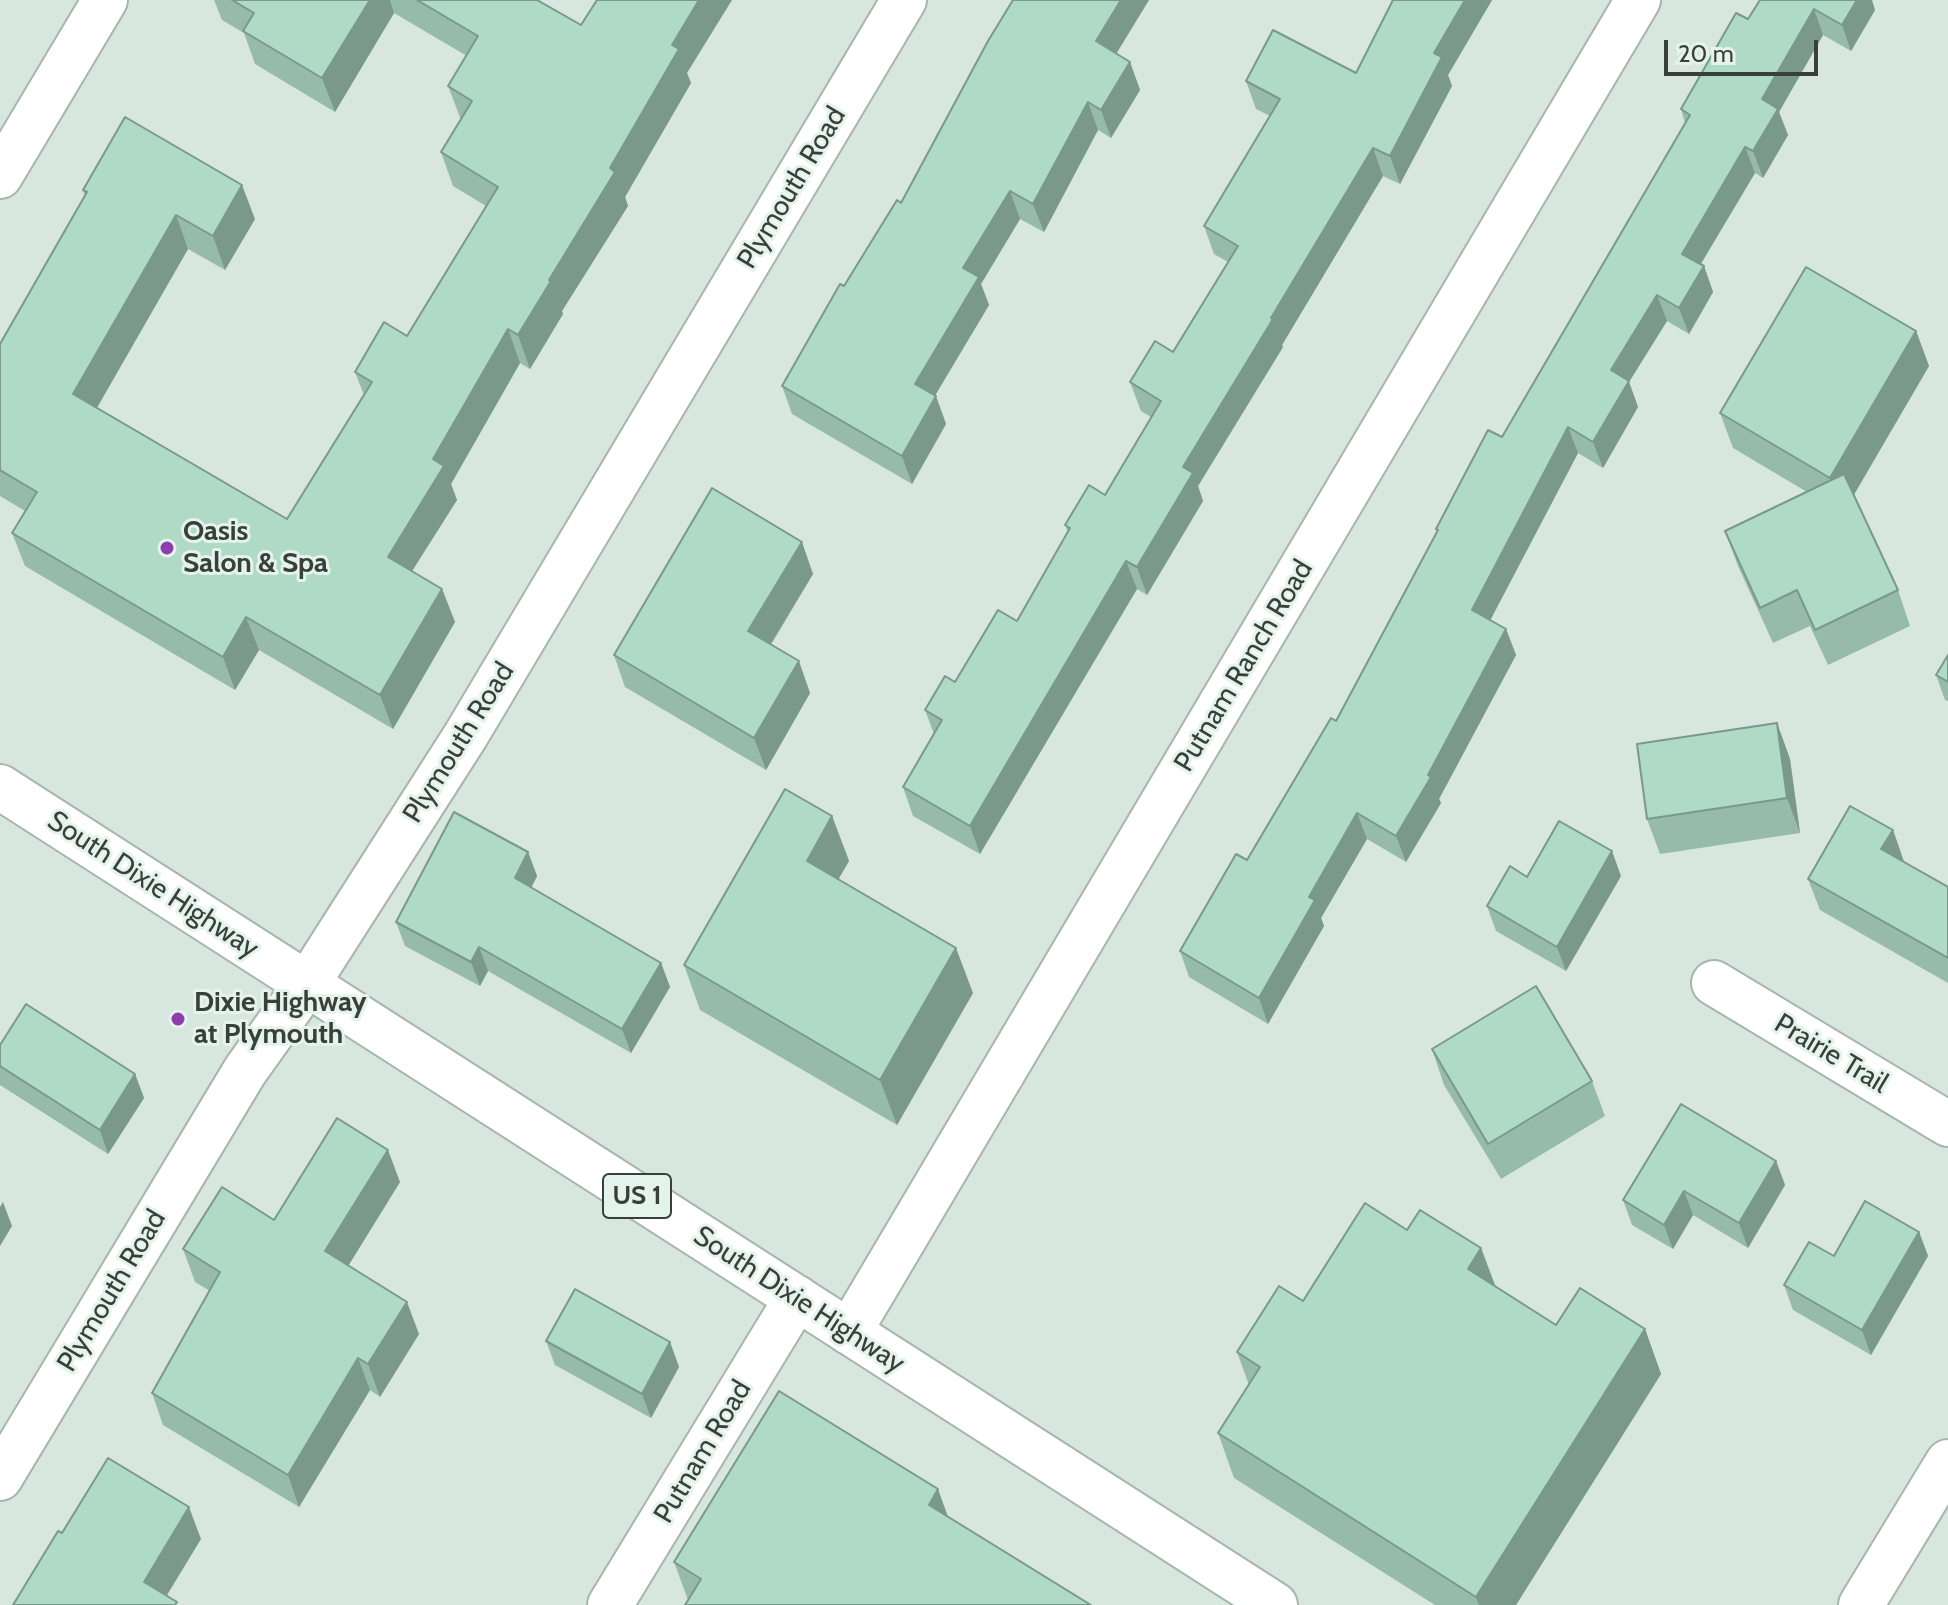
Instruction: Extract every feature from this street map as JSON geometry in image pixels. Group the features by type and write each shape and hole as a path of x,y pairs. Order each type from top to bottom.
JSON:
{"street":[{"path":"0,176 105,0"},
{"name":"Plymouth Road","path":"0,1478 245,1071 307,984 466,735 904,0"},
{"name":"Putnam Ranch Road","path":"849,1332 1638,0"},
{"name":"South Dixie Highway","path":"0,787 1275,1605"},
{"name":"Prairie Trail","path":"1714,983 1948,1124"},
{"name":"Putnam Road","path":"610,1605 797,1298"},
{"path":"1861,1605 1948,1462"}],"building":[{"path":"232,0 370,0 322,78 243,31 254,13"},
{"path":"417,0 537,0 581,25 597,0 699,0 672,45 679,49 610,168 615,172 518,335 508,329 433,459 444,466 388,557 442,589 380,695 246,617 223,657 12,533 37,492 0,470 0,344 87,192 83,190 125,117 242,185 213,236 176,215 73,394 287,519 372,382 355,372 384,322 407,336 498,187 441,152 472,101 448,86 478,36"},
{"path":"1013,0 1121,0 1096,41 1130,62 1101,110 1088,102 1033,204 1010,191 963,268 979,277 915,384 936,396 902,456 782,386 840,284 844,286 897,200 901,203"},
{"path":"1393,0 1465,0 1434,53 1442,57 1390,156 1373,148 1183,467 1193,473 1137,567 1126,561 970,826 903,787 942,720 925,710 945,676 955,682 998,610 1017,621 1070,528 1065,525 1089,485 1105,495 1161,401 1130,382 1155,341 1173,352 1238,246 1204,226 1280,99 1246,81 1273,30 1356,73"},
{"path":"1760,0 1857,0 1842,25 1814,9 1762,99 1778,109 1753,151 1745,147 1682,254 1704,266 1679,308 1657,295 1611,370 1629,381 1593,442 1568,427 1472,610 1506,629 1428,775 1431,777 1396,836 1357,813 1309,897 1315,900 1259,998 1180,951 1236,854 1247,860 1331,718 1336,721 1488,430 1502,437 1690,115 1681,109 1736,13 1748,19"},
{"path":"1806,267 1916,331 1830,478 1720,413"},
{"path":"1844,474 1898,590 1815,630 1797,590 1760,608 1725,531"},
{"path":"712,488 802,542 748,631 799,661 754,738 614,655"},
{"path":"1948,655 1948,682 1936,675"},
{"path":"1777,723 1787,798 1647,819 1637,744"},
{"path":"785,789 832,816 807,861 956,948 880,1080 684,965"},
{"path":"1850,806 1893,830 1881,849 1948,887 1948,958 1808,879"},
{"path":"454,812 528,852 515,878 661,963 622,1029 479,947 471,962 396,922"},
{"path":"1559,821 1612,851 1557,947 1487,906 1510,866 1527,877"},
{"path":"1536,986 1592,1081 1488,1144 1432,1049"},
{"path":"26,1004 135,1074 100,1130 0,1066 0,1045"},
{"path":"1681,1104 1776,1161 1739,1223 1684,1191 1664,1225 1623,1200"},
{"path":"337,1118 388,1150 325,1251 407,1302 368,1364 358,1358 288,1475 152,1393 220,1272 183,1249 222,1187 274,1220"},
{"path":"1865,1201 1919,1232 1862,1330 1784,1285 1809,1242 1834,1256"},
{"path":"1365,1203 1407,1230 1420,1210 1481,1248 1468,1269 1556,1325 1580,1288 1645,1329 1476,1597 1218,1433 1260,1367 1237,1352 1279,1286 1303,1301"},
{"path":"575,1289 670,1342 642,1394 546,1341"},
{"path":"779,1391 938,1489 929,1505 1091,1605 685,1605 701,1579 674,1562"},
{"path":"108,1458 189,1507 144,1582 177,1602 175,1605 13,1605 58,1531 62,1533"}],"place":[{"name":"Oasis Salon & Spa","path":"167,548"},
{"name":"Dixie Highway at Plymouth","path":"178,1019"}]}
